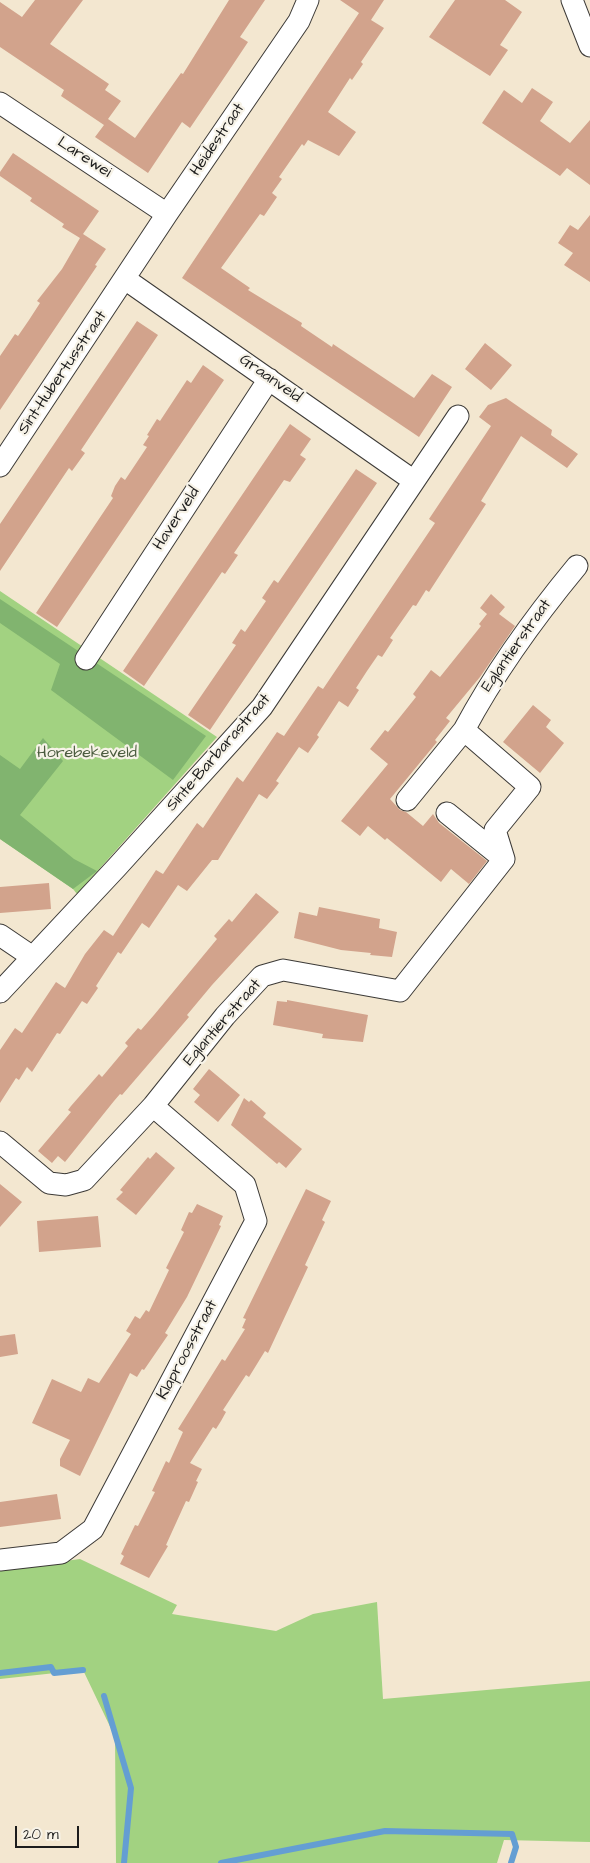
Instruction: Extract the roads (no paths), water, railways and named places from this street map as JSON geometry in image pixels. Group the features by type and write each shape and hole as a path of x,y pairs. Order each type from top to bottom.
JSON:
{"street":[{"name":"Heidestraat","path":"126,279 167,214 299,22 308,0"},
{"path":"572,0 590,46"},
{"name":"Larewei","path":"0,103 167,214"},
{"name":"Graanveld","path":"126,279 414,481"},
{"name":"Sint-Hubertusstraat","path":"0,466 126,279"},
{"name":"Haverveld","path":"86,660 269,379"},
{"name":"Sinte-Barbarastraat","path":"0,992 31,956 111,874 262,707 458,416"},
{"name":"Eglantierstraat","path":"407,800 464,730 487,686 531,622 577,566"},
{"path":"464,730 530,787 495,830 504,859"},
{"path":"447,813 504,859"},
{"name":"Eglantierstraat","path":"0,1142 49,1183 66,1185 84,1180 153,1106 225,1016 262,976 283,970 400,991 504,859"},
{"path":"0,935 31,956"},
{"name":"Klaproosstraat","path":"0,1560 61,1553 93,1529 256,1221 245,1185 153,1106"}],"waterway":[{"path":"0,1673 51,1667 54,1673 83,1670"},
{"path":"104,1696 131,1788 124,1863"},
{"path":"221,1863 385,1831 512,1834 516,1847 511,1863"}],"park label":[{"name":"Horebekeveld","path":"87,754"}]}
